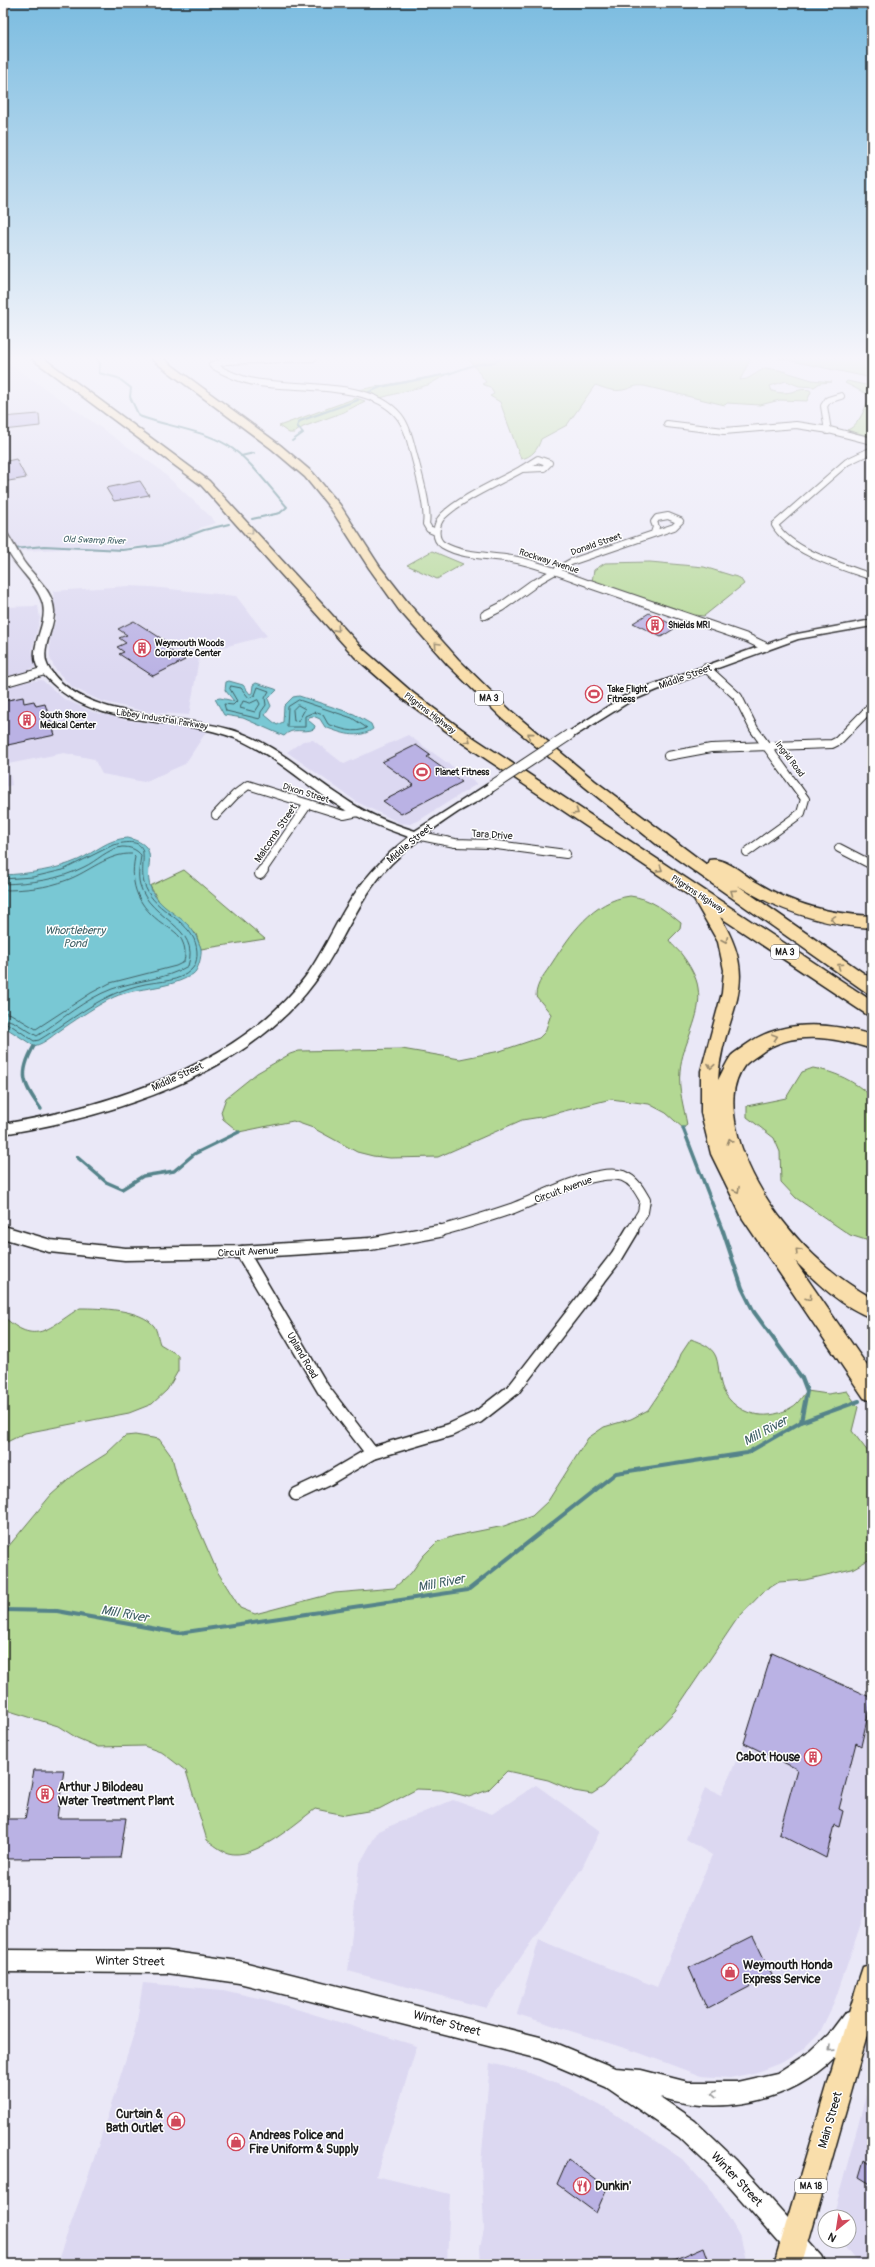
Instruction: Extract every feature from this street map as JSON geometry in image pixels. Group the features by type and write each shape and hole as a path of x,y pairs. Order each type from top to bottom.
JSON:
{"highway":[{"name":"Pilgrims Highway","path":"180,464 210,488 347,640 408,696 466,739 872,1010"},
{"name":"MA 3","path":"297,464 332,502 384,580 427,634 489,699 560,760 715,878 872,988"},
{"path":"560,760 678,839 769,897 792,908 817,916 843,921 872,922"},
{"path":"698,894 725,938 732,969 731,993 714,1049 709,1078 710,1113 721,1156 728,1174 750,1213 872,1391"},
{"path":"872,1042 845,1034 816,1032 792,1033 768,1040 749,1050 731,1069 724,1086 723,1105 727,1130 739,1166 752,1191 773,1222 790,1243 821,1273 851,1296 872,1309"}],"main road":[{"path":"3,534 42,589 48,603 49,618 41,649 41,661 45,671"},
{"name":"Middle Street","path":"3,1129 66,1117 136,1095 200,1066 246,1040 279,1014 304,988 366,887 384,864 416,835 637,694 706,668 812,633 872,623"},
{"name":"Libbey Industrial Parkway","path":"45,671 74,696 99,708 126,715 205,725 242,737 358,812 397,830 416,835"},
{"name":"Winter Street","path":"3,1961 167,1962 239,1972 540,2048 614,2079 687,2129 728,2168 791,2253 814,2264"},
{"name":"Main Street","path":"791,2253 872,1976"},
{"path":"614,2079 642,2081 687,2093 732,2096 763,2090 792,2078 815,2064 840,2040 863,2007"}],"street":[{"path":"416,464 427,518 439,520"},
{"path":"845,464 779,520 775,528 790,542 830,562 872,577"},
{"path":"436,532 439,520 455,507 522,469"},
{"name":"Rockway Avenue","path":"427,518 425,521 428,527 436,532 437,539 442,544 459,552 512,559 554,571 747,638 766,648"},
{"name":"Donald Street","path":"485,615 501,607 554,571 584,557 654,533"},
{"name":"Ingrid Road","path":"706,668 738,697 754,729 803,794 806,803 800,813 793,820 747,852"},
{"path":"3,683 45,671"},
{"path":"668,756 711,748 832,744 838,741 872,706"},
{"name":"Dixon Street","path":"216,816 248,785 344,815 358,812"},
{"name":"Malcomb Street","path":"260,874 308,804"},
{"name":"Tara Drive","path":"416,835 455,843 489,844 566,854"},
{"path":"839,848 872,865"},
{"name":"Circuit Avenue","path":"3,1232 50,1246 125,1254 242,1252 370,1244 413,1237 509,1210 564,1187 606,1175 622,1176 634,1182 645,1200 643,1212 617,1256 514,1389 478,1417 450,1430 372,1453 326,1480 296,1494"},
{"name":"Upland Road","path":"242,1252 324,1389 372,1453"}],"shaded area":[{"path":"3,464 152,464 216,523 202,527 187,538 153,547 133,546 115,550 64,549 3,552"},
{"path":"128,586 236,596 267,636 200,653 189,715 147,712 101,701 72,687 55,669 50,658 50,638 56,620 53,591"},
{"path":"38,606 40,618 32,650 36,666 29,670 3,678 3,607"},
{"path":"42,680 64,699 93,712 132,721 194,728 206,732 185,764 144,782 102,774 94,759 64,753 8,764 12,785 3,787 3,688 29,681"},
{"path":"408,735 477,784 418,821 410,824 400,823 357,802 287,752 303,741 313,740 344,764"},
{"path":"772,1653 872,1698 872,1891 834,2003 820,2032 802,2050 783,2062 757,2072 730,2078 701,2076 637,2052 517,2014 539,1940 657,1987 712,1855 686,1839 705,1788 721,1795 744,1743"},
{"path":"536,1785 600,1831 582,1868 486,2008 348,1971 359,1865 378,1831 453,1800 492,1814"},
{"path":"143,1983 223,1990 267,2000 417,2046 376,2176 450,2194 447,2264 74,2264 59,2257 91,2168 136,2027"},
{"path":"490,2063 527,2072 572,2090 612,2112 682,2159 712,2192 731,2221 741,2239 747,2264 481,2264 480,2248 484,2229 481,2164"},
{"path":"866,2095 872,2099 872,2264 858,2264 846,2249 857,2249 857,2209 835,2209"}],"green space":[{"path":"432,551 463,564 437,579 407,565"},
{"path":"650,562 704,567 740,578 744,584 704,616 695,615 592,581 594,570 605,563"},
{"path":"184,870 265,939 201,949 196,934 160,903 150,886"},
{"path":"630,896 651,902 681,923 680,929 669,940 687,963 698,988 698,1009 684,1050 680,1071 681,1092 687,1125 683,1128 666,1113 649,1104 611,1099 541,1117 522,1120 438,1157 390,1158 357,1152 313,1128 293,1121 239,1132 223,1119 221,1112 226,1098 257,1073 290,1054 299,1051 402,1049 460,1059 500,1051 539,1038 545,1032 551,1014 536,996 536,991 542,978 567,941 584,920 604,904"},
{"path":"813,1068 844,1078 858,1086 872,1097 872,1242 850,1235 796,1198 781,1182 780,1152 774,1138 747,1117 747,1106 786,1098 802,1072"},
{"path":"80,1308 98,1308 120,1311 140,1316 148,1320 155,1328 160,1344 178,1355 178,1371 167,1390 152,1404 129,1413 25,1433 3,1444 3,1316 24,1331 33,1332 42,1331 50,1327"},
{"path":"691,1339 712,1350 716,1357 723,1391 732,1402 748,1412 765,1415 775,1414 792,1407 807,1391 828,1394 847,1391 858,1407 852,1431 872,1457 872,1558 852,1569 805,1580 779,1582 763,1592 737,1619 675,1711 604,1786 592,1794 574,1791 548,1780 507,1771 488,1790 469,1797 442,1790 417,1789 379,1809 345,1815 315,1809 286,1831 262,1846 238,1854 228,1853 207,1840 186,1771 163,1753 144,1746 98,1747 77,1738 58,1726 3,1709 3,1553 51,1495 76,1473 106,1454 125,1436 135,1435 159,1439 172,1457 178,1481 217,1571 240,1608 255,1614 335,1593 394,1588 411,1573 423,1556 437,1542 454,1536 504,1526 532,1516 548,1501 588,1438 604,1427 631,1419 648,1410 675,1370 681,1354"}],"water":[{"path":"229,681 243,685 250,694 252,693 253,685 256,683 277,690 268,699 271,706 265,715 277,725 283,722 284,706 293,697 299,696 354,714 371,724 373,729 355,735 343,733 325,727 320,719 313,716 309,717 308,720 315,726 314,729 306,731 291,731 284,736 243,718 224,715 215,699 220,698 234,701 225,690 226,682"},
{"name":"Whortleberry Pond","path":"128,838 139,842 146,847 149,853 149,884 153,893 164,906 189,926 194,933 201,948 198,967 193,974 174,983 134,991 114,997 89,1011 46,1041 34,1046 3,1026 3,875 22,874 51,869 78,860 108,843"}],"building":[{"path":"3,464 19,464 26,478 3,482"},
{"path":"140,481 149,495 114,501 106,488"},
{"name":"Shields MRI","path":"649,613 677,627 661,637 633,623"},
{"name":"Weymouth Woods Corporate Center","path":"134,621 170,644 165,647 185,660 153,676 119,654 124,652 117,647 126,643 119,638 127,635 118,629"},
{"name":"South Shore Medical Center","path":"23,697 24,703 34,701 36,706 45,704 55,735 3,746 3,701"},
{"name":"Planet Fitness","path":"416,745 430,755 427,757 462,782 401,814 383,801 414,785 382,762"},
{"name":"Cabot House","path":"772,1653 872,1698 861,1746 856,1743 839,1809 843,1811 839,1827 834,1825 826,1858 779,1834 797,1769 744,1743"},
{"name":"Arthur J Bilodeau Water Treatment Plant","path":"34,1770 64,1770 57,1818 126,1818 120,1858 3,1859 3,1819 25,1819"},
{"name":"Weymouth Honda Express Service","path":"753,1936 772,1975 707,2009 689,1968"},
{"name":"Dunkin'","path":"568,2159 607,2188 596,2213 557,2184"},
{"path":"864,2160 872,2165 872,2185 859,2177"},
{"path":"704,2247 710,2264 665,2264"}],"waterway":[{"name":"Old Swamp River","path":"250,464 287,507 280,513 252,519"},
{"name":"Old Swamp River","path":"3,550 44,546 122,550 164,545 204,530 229,524"},
{"path":"34,1046 24,1072 30,1093 41,1109"},
{"path":"683,1128 723,1232"},
{"path":"77,1157 106,1182 122,1189 143,1176 174,1171 194,1154 239,1132"},
{"path":"723,1231 742,1288 754,1312 802,1378 807,1391 801,1422"},
{"name":"Mill River","path":"801,1422 859,1401"},
{"name":"Mill River","path":"3,1610 57,1611 179,1633 468,1590 616,1473 747,1453 801,1422"}],"place":[{"name":"Shields MRI","path":"655,625"},
{"name":"Weymouth Woods Corporate Center","path":"142,648"},
{"name":"Take Flight Fitness","path":"594,694"},
{"name":"South Shore Medical Center","path":"27,720"},
{"name":"Planet Fitness","path":"422,772"},
{"name":"Cabot House","path":"813,1757"},
{"name":"Arthur J Bilodeau Water Treatment Plant","path":"45,1794"},
{"name":"Weymouth Honda Express Service","path":"730,1972"},
{"name":"Curtain & Bath Outlet","path":"176,2121"},
{"name":"Andreas Police and Fire Uniform & Supply","path":"236,2142"},
{"name":"Dunkin'","path":"582,2186"}]}
